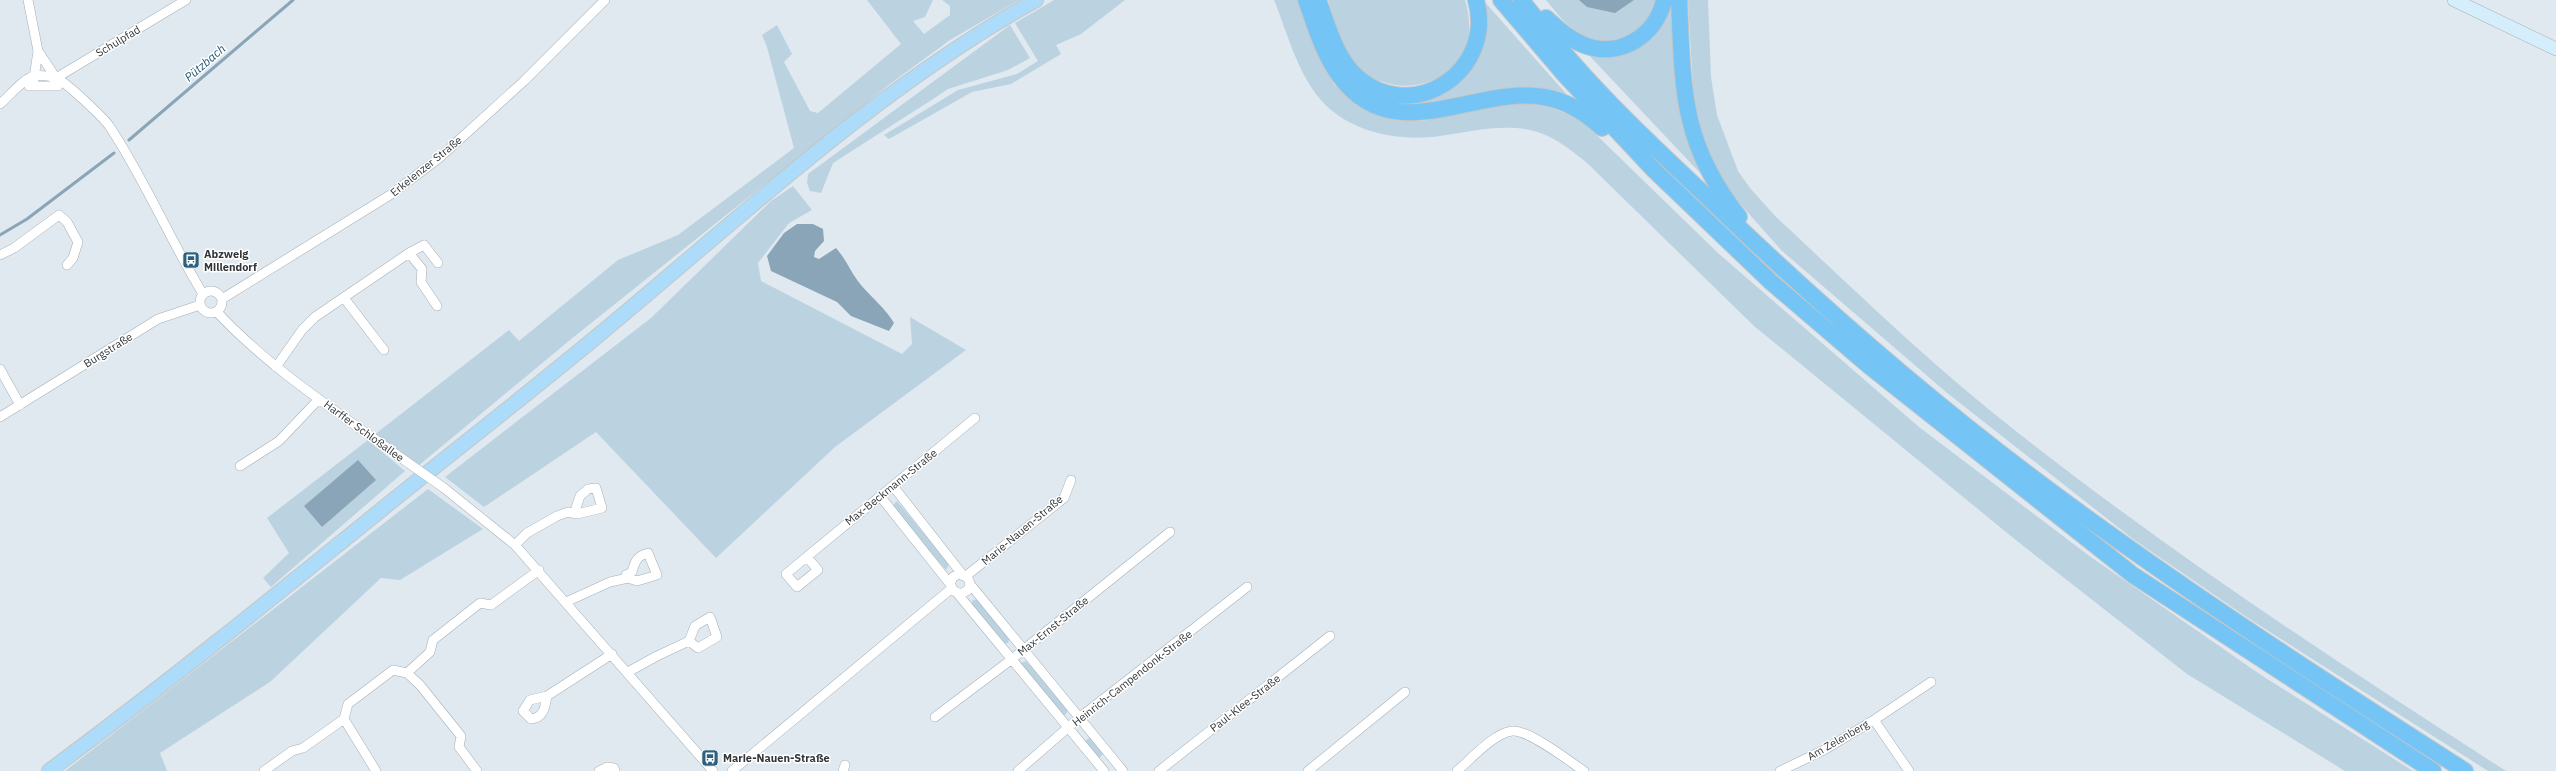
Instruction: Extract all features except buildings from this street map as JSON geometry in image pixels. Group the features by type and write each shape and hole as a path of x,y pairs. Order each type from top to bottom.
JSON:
{"highway":[{"path":"1306,0 1321,42 1338,75 1355,93 1376,105 1394,110 1420,113 1504,97 1530,96 1556,100 1568,104 1592,118 1625,151 1654,170"},
{"path":"1318,0 1336,47 1356,76 1381,91 1411,95 1436,89 1447,83 1462,69 1470,58 1476,41 1479,22 1476,0"},
{"path":"1501,0 1564,74 1654,170 1770,282 1868,365 2134,575 2433,771"},
{"path":"1521,0 1572,63 1664,156 1779,265 1879,354 1994,448 2072,508 2291,658 2465,771"},
{"path":"1525,0 1569,38 1589,47 1607,50 1629,45 1647,32 1659,15 1664,0"},
{"path":"1679,0 1686,106 1700,155 1720,191 1739,217 1770,246 1779,265"}],"main road":[{"path":"49,771 195,661 587,345 874,108 945,57 1036,0"},
{"path":"2454,0 2556,49"}],"street":[{"path":"28,0 38,51 54,81"},
{"name":"Schulpfad","path":"54,81 186,0"},
{"name":"Erkelenzer Straße","path":"222,299 390,195 438,159 524,81 605,0"},
{"path":"33,80 38,51"},
{"path":"0,104 14,92 23,81 54,81 68,88 109,126 125,151 180,257 203,294 200,305 209,313 217,312 222,306 222,299 214,291 203,294"},
{"path":"0,255 14,248 59,215 67,222 78,242 73,258 67,265"},
{"path":"276,367 302,330 314,317 409,253 424,245 438,263"},
{"path":"409,253 422,269 421,282 437,306"},
{"path":"344,298 384,350"},
{"name":"Burgstraße","path":"0,417 158,319 200,305"},
{"name":"Harffer Schloßallee","path":"217,312 235,331 276,367 397,456 444,488 515,545 628,672 713,771"},
{"path":"0,369 20,405"},
{"path":"240,466 280,441 319,399"},
{"name":"Max-Beckmann-Straße","path":"807,557 975,418"},
{"name":"Marie-Nauen-Straße","path":"966,578 1064,498 1071,480"},
{"path":"893,486 1023,650 1122,771"},
{"path":"880,496 953,589 1104,771"},
{"path":"515,545 540,523 568,512 577,514"},
{"name":"Max-Ernst-Straße","path":"935,717 1012,659 1170,532"},
{"path":"407,672 430,652 433,640 474,607 480,603 492,605 538,570"},
{"path":"953,589 953,577 966,578"},
{"path":"566,602 610,582 628,578"},
{"path":"953,589 965,592 966,578"},
{"name":"Heinrich-Campendonk-Straße","path":"1018,771 1079,718 1247,587"},
{"path":"732,771 953,589"},
{"name":"Paul-Klee-Straße","path":"1159,771 1330,636"},
{"path":"628,672 689,641"},
{"path":"547,696 612,654"},
{"path":"264,771 292,751 303,748 344,719 348,704 393,670 407,672 420,685 461,736 459,747 477,771"},
{"name":"Am Zelenberg","path":"1780,771 1824,750 1874,720 1931,682"},
{"path":"1308,771 1405,692"},
{"path":"344,719 376,771"},
{"name":"Am Zelenberg","path":"1874,720 1909,771"},
{"path":"1456,771 1492,741 1511,731 1523,732 1584,771"},
{"path":"599,771 607,767 614,768 615,771"}],"shaded area":[{"path":"867,0 933,0 925,17 913,21 924,34 950,15 950,6 942,0 1019,0 950,40 890,84 570,340 418,466 374,435 509,330 519,341 618,260 678,235 794,148 767,47 762,35 777,25 792,54 784,62 810,111 818,113 901,44"},
{"path":"1054,0 1125,0 1081,34 1056,45 1061,54 1011,84 972,92 889,139 884,135 958,90 1017,74 1038,61 1015,23"},
{"path":"1274,0 1298,0 1319,53 1334,84 1360,107 1396,120 1423,121 1492,106 1523,103 1545,105 1580,119 1718,253 1919,427 2088,555 2261,675 2413,771 2345,771 2187,674 2017,541 1754,326 1587,163 1561,143 1538,132 1519,128 1485,129 1424,137 1391,136 1359,127 1345,120 1331,110 1320,99 1305,77 1293,51"},
{"path":"1328,0 1465,0 1469,27 1466,48 1453,66 1442,76 1428,82 1414,85 1399,85 1384,82 1370,76 1358,67 1352,60 1339,35"},
{"path":"1483,0 1569,97 1420,107 1380,101 1384,96 1457,83"},
{"path":"1546,0 1657,0 1646,23 1636,32 1617,40 1597,42 1585,38 1572,29"},
{"path":"1579,0 1634,0 1615,13 1587,7"},
{"path":"1676,0 1701,174 1584,50 1616,52 1669,2"},
{"path":"1688,0 1708,0 1711,77 1717,115 1738,171 1750,188 1776,217 1882,316 1964,389 2054,460 2116,507 2244,598 2374,686 2506,771 2488,771 2245,616 2133,539 1946,392 1781,250 1727,189 1706,147 1694,107"},
{"path":"1010,25 1030,58 1008,70 948,89 833,163 821,193 810,191 807,183 808,174"},
{"path":"793,186 812,210 789,223 758,263 761,281 902,354 912,344 910,317 966,350 835,447 716,558 596,432 484,507 445,477 651,318 771,201"},
{"path":"797,224 813,224 823,229 824,241 815,251 814,257 819,259 836,248 854,276 883,308 894,323 889,331 851,316 837,302 771,271 767,256 784,233"},
{"path":"368,440 405,471 271,587 263,578 289,553 267,518"},
{"path":"358,460 376,480 322,527 304,506"},
{"path":"428,489 483,529 400,580 381,578 270,682 160,753 167,771 65,771"},
{"path":"897,501 949,564 946,570 891,507"},
{"path":"979,599 1010,637 1008,643 1002,644 971,605 973,600"},
{"path":"1026,661 1068,709 1066,714 1062,716 1021,663"},
{"path":"1090,737 1103,754 1097,760 1083,743"}],"waterway":[{"name":"Pützbach","path":"129,140 293,0"},
{"name":"Pützbach","path":"0,235 27,219 114,153"}],"place":[{"name":"Abzweig Millendorf","path":"191,260"},
{"name":"Marie-Nauen-Straße","path":"710,758"}]}
